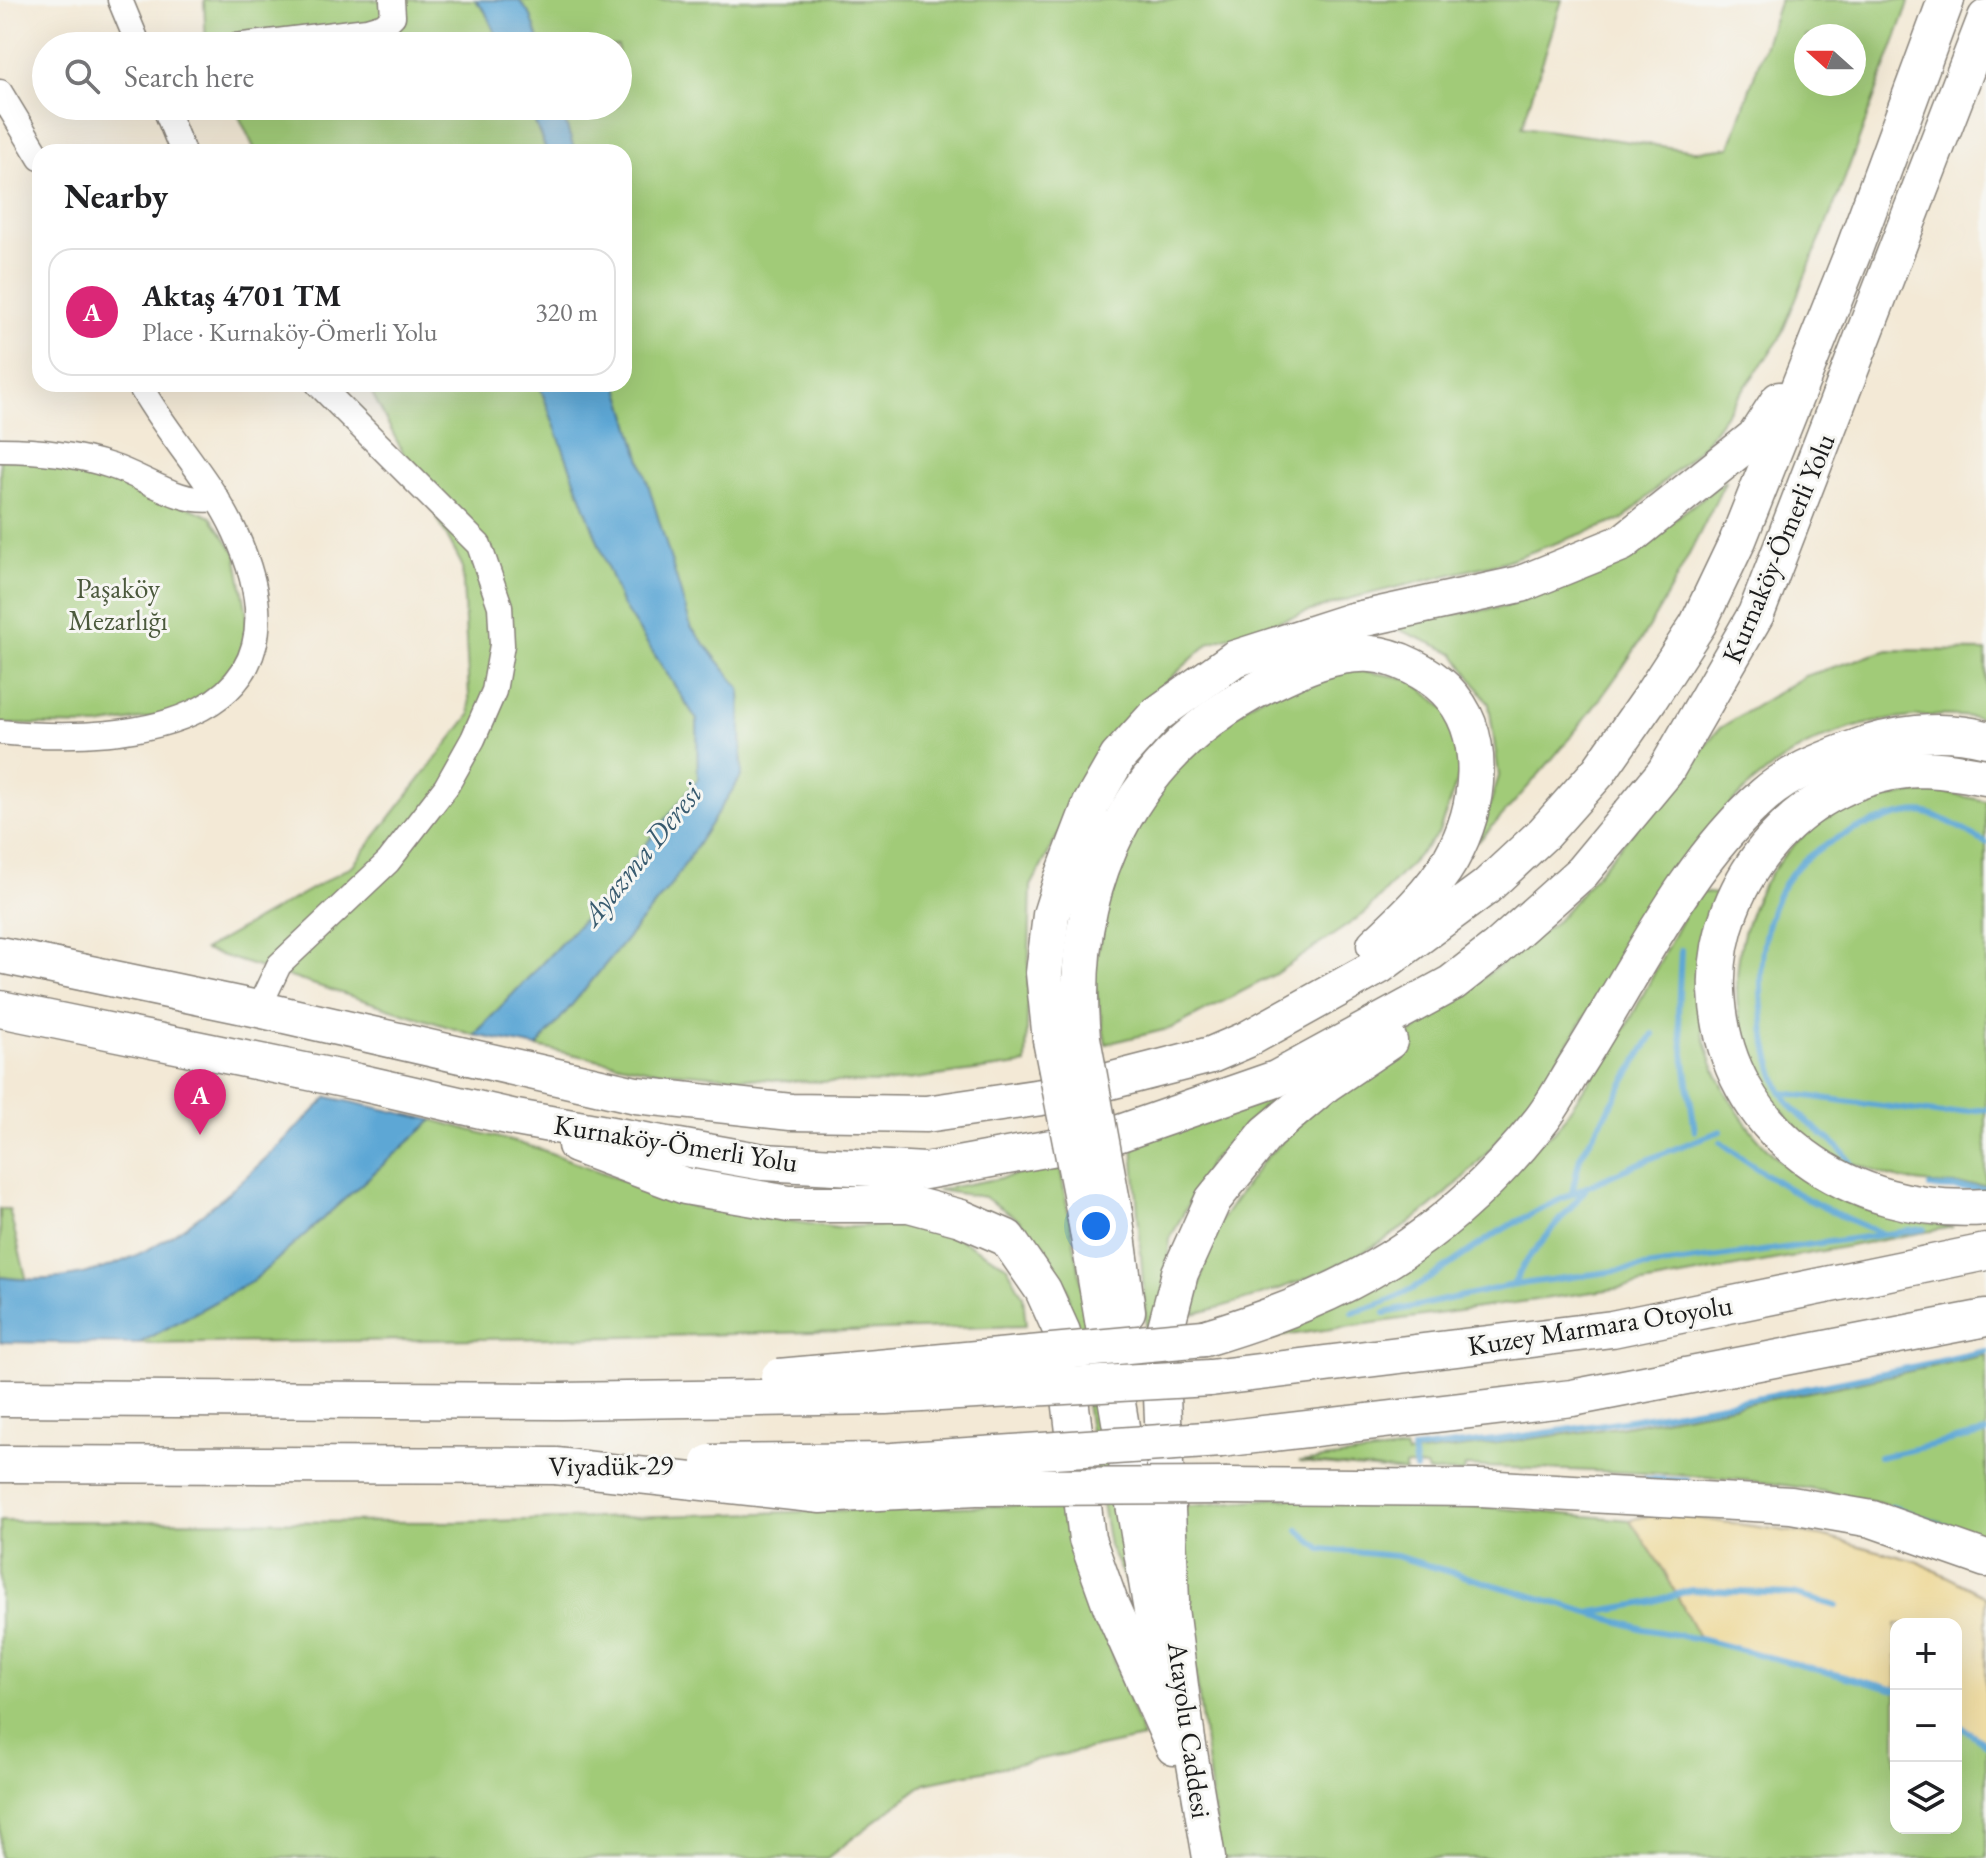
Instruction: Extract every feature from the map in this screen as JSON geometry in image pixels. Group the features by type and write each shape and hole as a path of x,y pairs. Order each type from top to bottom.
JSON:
{"highway":[{"name":"Kurnaköy-Ömerli Yolu","path":"0,955 258,1009 636,1095 791,1112 926,1114 1055,1095 1211,1055 1246,1040 1379,966 1486,887 1544,833 1599,771 1698,624 1790,413 1946,0"},
{"name":"Kurnaköy-Ömerli Yolu","path":"0,1009 516,1118 763,1162 925,1171 1106,1138 1276,1079 1452,983 1582,872 1665,772 1756,614 1986,18"},
{"path":"1171,1601 1066,1039 1044,973 1051,915 1091,804 1118,757 1156,715 1234,659 1352,621 1521,584 1622,543 1755,437 1784,393 1853,252"},
{"path":"1066,1039 1078,995 1086,909 1114,834 1153,772 1228,704 1298,669 1340,656 1374,654 1408,665 1439,683 1457,701 1471,727 1476,756 1474,788 1466,826 1450,861 1408,914 1361,958 1246,1040"},
{"path":"0,1398 561,1401 903,1364 1204,1338 1276,1316 1347,1286 1393,1260 1437,1227 1540,1122 1721,837 1766,793 1814,763 1882,737 1941,733 1986,739"},
{"path":"1986,777 1919,769 1879,776 1828,795 1788,824 1757,857 1732,906 1720,953 1717,990 1721,1023 1736,1072 1770,1125 1798,1153 1831,1177 1878,1196 1929,1208 1986,1207"},
{"path":"1171,1601 1160,1351 1180,1273 1213,1200 1267,1133 1327,1083 1403,1031 1452,983"},
{"path":"516,1118 685,1186 789,1204 909,1204 961,1218 1007,1238 1043,1290 1062,1332 1087,1539 1111,1606 1174,1747"},
{"path":"1100,1216 1174,1747"},
{"name":"Kuzey Marmara Otoyolu","path":"561,1401 886,1396 1210,1378 1612,1329 1986,1252"},
{"name":"Viyadük-29","path":"0,1464 556,1466 892,1461 1221,1439 1572,1398 1986,1318"},
{"path":"556,1466 821,1495 976,1487 1481,1488 1791,1505 1872,1519 1986,1559"}],"main road":[{"name":"Atayolu Caddesi","path":"1171,1601 1189,1740 1209,1858"},
{"name":"Atayolu Caddesi","path":"1174,1747 1193,1858"}],"street":[{"path":"120,0 133,32"},
{"path":"350,32 384,25 393,16 392,0"},
{"path":"0,92 32,145"},
{"path":"170,120 180,144"},
{"path":"0,732 42,736 113,735 199,713 228,691 249,656 256,611 246,558 217,499 144,392"},
{"path":"258,1009 279,965 388,862 446,787 473,739 494,691 502,645 500,606 479,545 326,392"},
{"path":"0,450 81,457 115,467 189,499 217,499"}],"green space":[{"path":"204,0 475,0 485,11 495,32 205,32"},
{"path":"519,0 1562,0 1522,127 1697,151 1730,147 1780,0 1910,0 1842,186 1779,340 1704,444 1624,519 1503,562 1352,598 1209,643 1114,730 1031,886 1026,1064 885,1083 787,1081 649,1070 537,1047 672,884 742,775 740,688 691,628 620,392 632,392 632,144 572,144 565,120 632,120 632,32 536,32 531,16"},
{"path":"241,120 534,120 544,144 252,144"},
{"path":"371,392 542,392 621,603 697,720 698,779 600,902 474,1035 204,950 353,865 470,715 462,565"},
{"name":"Paşaköy Mezarlığı","path":"0,458 98,467 211,517 236,553 247,614 244,656 221,687 180,713 97,726 0,724"},
{"path":"1726,480 1663,603 1619,673 1551,760 1478,842 1499,776 1489,704 1454,653 1386,624 1504,607 1615,564"},
{"path":"1888,650 1986,651 1986,720 1919,716 1846,730 1803,748 1766,772 1733,802 1703,836 1536,1091 1496,1143 1444,1196 1379,1243 1345,1262 1273,1291 1194,1314 1210,1236 1262,1162 1317,1106 1558,920 1720,728 1805,676"},
{"path":"1353,669 1410,679 1448,711 1461,770 1438,834 1364,914 1274,975 1172,1028 1106,1044 1093,974 1123,821 1199,736 1271,691"},
{"path":"1914,793 1947,793 1986,801 1986,1185 1913,1182 1836,1161 1796,1127 1761,1081 1743,1036 1737,989 1742,941 1758,897 1783,856 1819,824 1863,800 1868,802"},
{"path":"1700,892 1717,894 1700,964 1699,1007 1704,1036 1713,1064 1742,1117 1782,1162 1805,1181 1830,1195 1875,1211 1953,1227 1621,1288 1261,1339 1555,1131 1628,1024 1683,917"},
{"path":"1285,1085 1210,1162 1170,1239 1153,1420 1133,1145"},
{"path":"433,1120 540,1149 694,1207 837,1228 904,1224 948,1233 1006,1265 1023,1296 1026,1326 627,1337 138,1344 253,1281"},
{"path":"1060,1167 1143,1618 1109,1546 1067,1288 1044,1245 1018,1219 984,1197 936,1190"},
{"path":"0,1209 9,1209 27,1281 0,1277"},
{"path":"1986,1355 1986,1539 1924,1516 1860,1498 1730,1479 1465,1466 1464,1473 1428,1472 1426,1467 1405,1466 1405,1472 1299,1462 1405,1449 1407,1455 1619,1427 1836,1387"},
{"path":"1277,1498 1418,1501 1630,1520 1663,1569 1700,1639 1890,1688 1890,1834 1962,1834 1962,1729 1986,1745 1986,1858 1220,1858 1185,1592 1181,1507"},
{"path":"1057,1504 1143,1738 925,1783 827,1858 0,1858 0,1521 461,1522"}],"sand":[{"path":"1660,1513 1821,1536 1916,1561 1986,1596 1986,1744 1962,1728 1962,1618 1890,1618 1890,1688 1700,1639 1663,1569 1630,1520"}],"water":[{"path":"475,0 519,0 531,16 536,32 495,32 485,11"},
{"path":"534,120 565,120 572,144 544,144"},
{"name":"Ayazma Deresi","path":"542,392 620,392 691,627 740,688 742,775 672,884 537,1047 474,1035 600,902 698,779 697,720 621,603"},
{"path":"328,1097 433,1120 253,1281 138,1344 0,1342 0,1277 51,1279 98,1270 141,1253 221,1199"}],"waterway":[{"path":"1853,1168 1844,1153 1790,1105 1778,1084 1770,1059 1761,1001 1761,970 1772,911 1783,885 1800,864 1841,836 1881,820 1926,813 1986,843"},
{"path":"1681,950 1678,1014 1695,1131"},
{"path":"1572,1193 1580,1157 1653,1034"},
{"path":"1784,1093 1943,1114 1986,1109"},
{"path":"1352,1312 1375,1306 1417,1286 1516,1222 1566,1197 1642,1162 1721,1131"},
{"path":"1721,1142 1799,1194 1840,1216 1884,1234"},
{"path":"1930,1187 1986,1189"},
{"path":"1513,1285 1524,1264 1585,1190"},
{"path":"1385,1313 1513,1285 1924,1229"},
{"path":"1416,1470 1413,1450 1701,1408 1986,1351"},
{"path":"1879,1457 1986,1433"},
{"path":"1646,1479 1687,1481"},
{"path":"1892,1507 1972,1535"},
{"path":"1298,1530 1321,1549 1396,1556 1644,1629 1700,1639 1890,1688"},
{"path":"1593,1612 1647,1603 1691,1590 1793,1594 1837,1606"},
{"path":"1962,1727 1986,1744"}],"place":[{"name":"Aktaş 4701 TM","path":"200,1135"}]}
